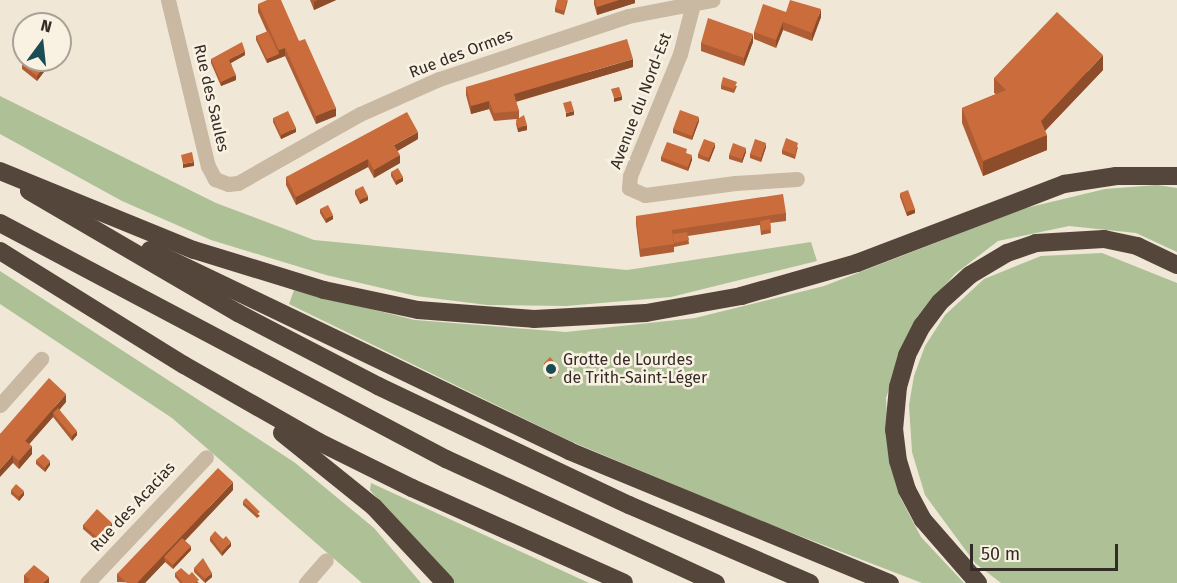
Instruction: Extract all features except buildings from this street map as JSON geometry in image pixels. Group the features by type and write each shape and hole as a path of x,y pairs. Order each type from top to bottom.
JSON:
{"highway":[{"path":"0,173 202,253 324,290 418,310 534,319 623,315 730,299 846,267 1064,184 1116,176 1177,176"},
{"path":"0,173 238,313 387,390 620,501 810,583"},
{"path":"66,213 210,277 569,451 890,583"},
{"path":"0,223 438,455 716,583"},
{"path":"978,583 923,520 907,490 898,461 894,430 898,387 908,356 922,326 940,302 970,275 1007,253 1036,243 1104,239 1137,246 1177,265"},
{"path":"0,251 184,365 388,477 624,583"},
{"path":"184,365 332,471 374,507 445,583"}],"street":[{"name":"Rue des Ormes","path":"238,183 300,145 439,79 628,16 694,1 712,0"},
{"name":"Avenue du Nord-Est","path":"694,1 680,54 630,176 629,188 645,195 735,183 797,179"},
{"name":"Rue des Saules","path":"172,2 211,175 223,183 238,183"},
{"path":"0,405 41,359"},
{"name":"Rue des Acacias","path":"87,583 206,456"},
{"path":"306,583 326,560"}],"green space":[{"path":"0,96 216,203 314,240 627,270 811,242 817,261 671,297 566,306 487,305 416,296 326,275 211,240 122,201 0,134"},
{"path":"1157,185 1177,188 1177,252 1136,233 1069,226 998,241 955,274 928,305 902,351 886,398 888,438 899,495 921,537 964,583 922,583 759,520 570,441 289,304 294,290 415,320 566,332 695,318 824,286 1026,208 1105,189"},
{"path":"1102,253 1177,283 1177,583 1001,583 975,563 925,495 912,452 909,405 914,376 925,346 945,315 984,279 1041,256"},
{"path":"0,271 294,462 374,528 421,583 362,583 172,418 0,304"},
{"path":"371,483 589,583 452,583 370,490"}],"place":[{"name":"Grotte de Lourdes de Trith-Saint-Léger","path":"551,369"}]}
